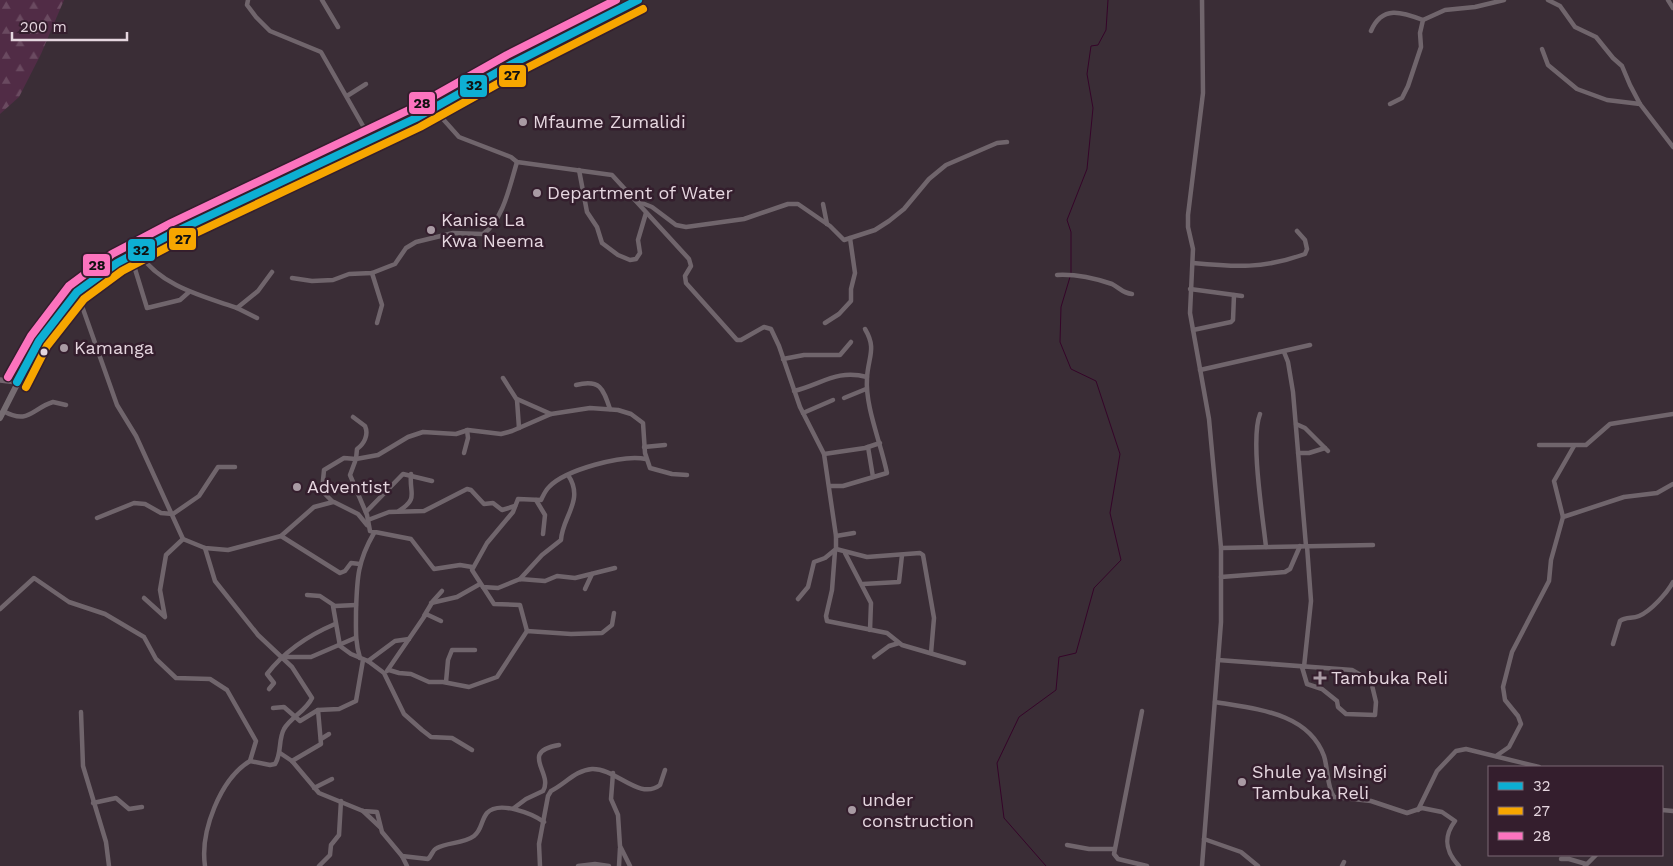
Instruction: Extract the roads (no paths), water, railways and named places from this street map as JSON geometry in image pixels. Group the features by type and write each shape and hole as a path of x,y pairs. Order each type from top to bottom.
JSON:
{"highway":[{"path":"2,415 39,341 78,292 117,263 175,232 434,109 512,64 638,0"}],"main road":[{"path":"0,380 17,382"}],"street":[{"path":"244,0 256,17 270,30 321,52 372,140"},
{"path":"322,0 338,27"},
{"path":"610,0 618,10"},
{"path":"1202,0 1203,93 1188,214 1188,227 1193,249 1190,313 1209,419 1221,548 1218,660 1202,866"},
{"path":"1423,20 1446,10 1475,7 1504,0"},
{"path":"1548,0 1560,6 1575,27 1596,36 1602,42 1613,58 1625,70 1640,104 1673,147"},
{"path":"1668,0 1673,8"},
{"path":"1371,31 1378,18 1387,13 1413,15 1423,20"},
{"path":"1390,104 1402,98 1408,86 1421,48 1420,33 1423,20"},
{"path":"1542,49 1548,65 1577,89 1607,100 1640,104"},
{"path":"347,96 366,84"},
{"path":"434,109 459,137 511,157 516,162 612,175 691,262 685,276 686,283 737,340 768,327 776,338 803,413 824,454 836,536 832,590 826,619 831,623 887,633 899,643 964,664"},
{"path":"636,200 652,207 669,221 680,226 744,219 791,204 801,206 827,224 842,240 875,230 890,221 904,209 929,179 946,166 996,143 1006,142"},
{"path":"292,278 306,281 325,281 349,274 372,273 395,264 406,248 416,242 443,234 478,235 487,231 500,215 516,162"},
{"path":"579,170 587,212 597,227 602,243 608,249 630,260 636,259 640,253 638,240 646,213"},
{"path":"823,204 827,224"},
{"path":"1193,263 1239,268 1305,254 1307,249 1305,240 1297,230"},
{"path":"825,323 840,314 851,301 851,289 855,273 850,238"},
{"path":"138,252 158,273 188,292 237,308 257,318"},
{"path":"131,256 147,308 180,300 188,292"},
{"path":"237,308 258,291 272,272"},
{"path":"372,273 382,305 377,323"},
{"path":"1057,275 1071,274 1099,280 1115,286 1122,293 1132,294"},
{"path":"1190,289 1242,296"},
{"path":"78,292 117,405 136,436 184,539 206,548 222,550 281,536 314,507 334,502"},
{"path":"1193,330 1233,320 1234,295"},
{"path":"830,486 843,486 887,473 866,389 868,362 873,353 866,329"},
{"path":"784,359 807,355 841,354 851,342"},
{"path":"1200,370 1310,345"},
{"path":"1284,352 1291,376 1304,546 1311,601 1303,667 1306,684 1322,689 1338,701 1338,707 1346,714 1375,714 1376,702 1371,681"},
{"path":"794,391 838,374 867,376"},
{"path":"503,378 517,399 519,428"},
{"path":"576,385 589,382 597,384 603,392 610,409"},
{"path":"844,398 866,389"},
{"path":"517,399 551,414"},
{"path":"803,413 833,400"},
{"path":"2,415 24,417 53,402 66,405"},
{"path":"367,522 359,515 334,502 322,491 325,470 344,458 356,459 378,455 408,437 422,432 456,434 467,430 498,434 519,428 551,414 590,408 610,409 627,412 642,421 645,453 643,458"},
{"path":"1260,414 1256,427 1260,500 1266,547"},
{"path":"1539,445 1574,446 1592,442 1610,424 1673,414"},
{"path":"353,418 367,428 363,443 357,449 356,459 351,468 351,478 366,512 369,530 374,533 404,536 411,539 434,569 463,565 472,567"},
{"path":"1296,424 1305,428 1326,449 1309,453 1298,452"},
{"path":"464,454 468,438 467,430"},
{"path":"824,454 868,447 880,443"},
{"path":"644,447 666,445"},
{"path":"1496,756 1509,747 1521,724 1518,716 1504,696 1504,680 1512,652 1550,581 1551,560 1563,517 1554,481 1574,446"},
{"path":"868,447 872,477"},
{"path":"389,670 411,674 429,682 446,682 469,687 497,677 527,631 520,605 494,604 473,574 472,567 487,544 511,516 518,498 542,500 549,486 568,475 620,458 643,458"},
{"path":"643,458 651,469 687,475"},
{"path":"97,518 134,503 145,504 161,513 173,514 199,496 218,467 235,466"},
{"path":"366,512 399,476 405,473 422,480 432,481"},
{"path":"398,512 408,506 412,500 411,474"},
{"path":"431,604 457,597 481,585 498,588 520,579 542,555 561,540 562,528 574,505 573,485 568,475"},
{"path":"1563,517 1624,498 1657,493 1673,484"},
{"path":"367,522 389,512 424,510 467,489 471,490 484,504 493,503 502,510 515,506"},
{"path":"536,500 545,515 543,534"},
{"path":"272,708 284,707 294,718 300,721 318,710 339,709 356,701 364,659 355,638 356,585 360,564 374,533"},
{"path":"836,536 854,533"},
{"path":"281,536 340,573 345,572 351,564 360,564"},
{"path":"144,598 165,617 160,590 166,555 184,539"},
{"path":"1221,548 1373,545"},
{"path":"1221,578 1285,572 1290,569 1304,546"},
{"path":"206,548 215,581 258,636 293,669 312,698 282,735 280,753 272,765 250,760"},
{"path":"798,599 808,587 812,564 836,550 867,557 920,553 925,557 934,618 931,653"},
{"path":"845,553 863,584 871,603 870,630"},
{"path":"863,584 899,582 902,555"},
{"path":"520,579 545,581 557,576 574,579 616,568"},
{"path":"585,589 592,574"},
{"path":"0,609 34,578 69,602 105,614 140,635 146,640 159,664 176,678 210,679 230,693 256,741 250,760 239,767 214,808 204,854 205,866"},
{"path":"1613,644 1620,621 1626,617 1640,616 1668,592 1673,582"},
{"path":"384,673 389,670 431,604 442,591"},
{"path":"307,595 322,597 334,606 356,605"},
{"path":"334,606 335,624 340,646 384,673 410,721 431,737 452,738 472,750"},
{"path":"424,617 428,614 441,621"},
{"path":"527,631 571,634 602,633 612,625 614,614"},
{"path":"269,689 274,683 268,674 281,657 335,624"},
{"path":"281,657 308,658 355,638"},
{"path":"364,659 395,641 410,639"},
{"path":"874,657 889,646 899,643"},
{"path":"446,682 448,660 452,650 475,650"},
{"path":"1218,660 1352,670 1371,681 1397,679"},
{"path":"1215,702 1266,712 1302,726 1317,740 1321,748 1334,797 1378,802 1407,813 1422,808 1442,812 1455,821 1448,831 1446,843 1452,859 1459,866"},
{"path":"292,762 300,755 319,747 321,739 318,710"},
{"path":"1142,711 1114,855 1118,858 1148,866"},
{"path":"81,712 81,755 93,803 106,842 109,866"},
{"path":"321,739 329,734"},
{"path":"514,808 526,799 543,791 546,783 539,765 540,755 546,747 559,745"},
{"path":"1418,810 1437,772 1452,753 1466,749 1535,766"},
{"path":"280,753 292,762 319,793 363,811 380,827 407,866"},
{"path":"540,866 540,844 548,796 551,791 584,770 597,769 613,773 633,786 651,789 660,785 665,770"},
{"path":"613,773 611,799 618,815 619,866"},
{"path":"314,788 332,779"},
{"path":"93,803 116,798 129,809 142,807"},
{"path":"319,866 330,854 331,845 339,835 341,801"},
{"path":"403,858 430,859 437,848 465,840 477,834 487,812 514,808 533,814 544,822"},
{"path":"363,811 377,812 380,827"},
{"path":"1204,839 1241,852 1258,866"},
{"path":"1067,845 1089,850 1114,849"},
{"path":"620,846 630,866"},
{"path":"1561,859 1565,858 1585,865 1595,856"},
{"path":"403,858 403,866"},
{"path":"578,866 595,864 609,866"}],"waterway":[{"path":"1071,273 1071,232 1067,220 1087,169 1093,108 1087,74 1091,46 1098,45 1106,30 1108,0"},
{"path":"1046,866 1004,818 997,763 1019,717 1056,690 1059,657 1076,653 1094,588 1121,560 1110,513 1120,454 1096,381 1071,369 1060,342 1061,307 1070,277"}],"place":[{"name":"Mfaume Zumalidi","path":"523,122"},
{"name":"Department of Water","path":"537,193"},
{"name":"Kanisa La Kwa Neema","path":"431,230"},
{"name":"Kamanga","path":"64,348"},
{"name":"Adventist","path":"297,487"},
{"name":"Tambuka Reli","path":"1320,678"},
{"name":"Shule ya Msingi Tambuka Reli","path":"1242,782"},
{"name":"under construction","path":"852,810"}]}
